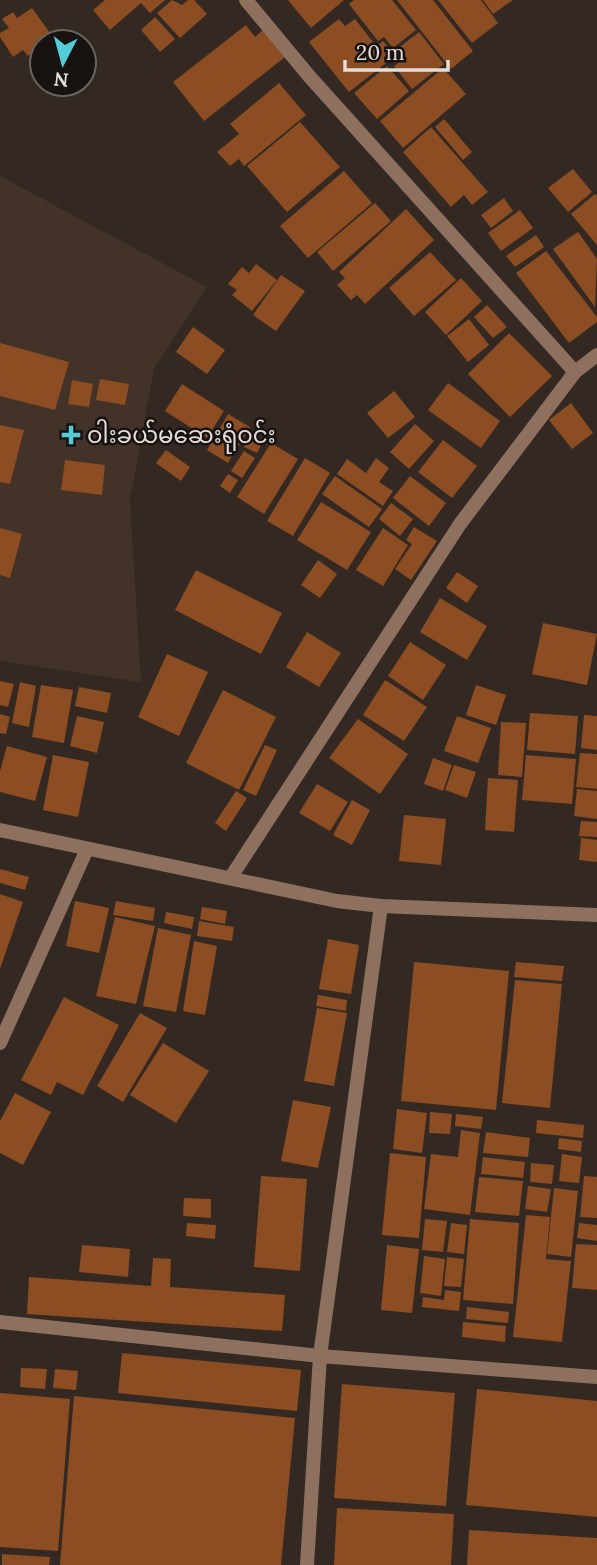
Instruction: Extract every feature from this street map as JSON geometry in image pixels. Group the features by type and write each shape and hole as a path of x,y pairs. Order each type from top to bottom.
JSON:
{"street":[{"path":"246,0 309,76 575,372"},
{"path":"232,877 460,524 575,372 597,355"},
{"path":"0,830 337,901 381,906 597,915"},
{"path":"0,1043 88,849"},
{"path":"307,1565 320,1356 381,906"},
{"path":"0,1322 320,1356 597,1377"}],"shaded area":[{"name":"ဝါးခယ်မဆေးရုံဝင်း","path":"0,176 207,287 154,369 130,501 141,682 0,661"}],"building":[{"path":"105,0 165,0 150,13 141,3 110,30 93,10"},
{"path":"172,0 182,5 188,0 194,0 207,14 180,38 157,13"},
{"path":"288,0 344,0 311,28"},
{"path":"354,0 392,0 416,30 393,48 384,37 378,41 349,4"},
{"path":"397,0 433,0 473,51 451,69"},
{"path":"438,0 481,0 498,23 472,43"},
{"path":"483,0 513,0 493,14"},
{"path":"32,8 46,28 28,28 28,56 23,50 13,57 0,37 0,33 9,28 2,19 13,12 17,18"},
{"path":"155,17 175,39 160,52 141,30"},
{"path":"339,19 345,26 355,19 376,46 383,41 395,56 349,92 309,42"},
{"path":"246,25 255,37 263,30 285,57 204,121 173,82"},
{"path":"419,32 444,64 412,89 394,66 403,59 396,50"},
{"path":"387,66 409,91 377,119 354,93"},
{"path":"443,68 466,94 403,148 380,121"},
{"path":"279,83 306,115 244,166 239,159 230,166 217,152 239,134 230,124"},
{"path":"444,119 472,152 463,160 435,127"},
{"path":"300,122 340,167 287,212 247,166"},
{"path":"431,127 488,192 472,205 464,195 451,207 403,152"},
{"path":"573,169 592,192 568,212 548,188"},
{"path":"344,171 372,203 308,258 280,226"},
{"path":"595,194 597,196 597,245 571,214"},
{"path":"504,198 513,211 491,228 481,215"},
{"path":"375,203 391,221 333,271 317,252"},
{"path":"406,209 434,240 365,304 357,295 351,300 337,285 345,278 339,272"},
{"path":"520,210 533,228 501,251 488,233"},
{"path":"578,232 597,259 595,307 553,249"},
{"path":"536,235 544,247 515,267 506,256"},
{"path":"546,251 597,317 597,322 569,343 516,273"},
{"path":"430,252 456,280 414,316 389,288"},
{"path":"256,264 277,280 252,311 232,295 237,290 228,284 242,267 249,273"},
{"path":"281,275 305,291 276,331 253,315"},
{"path":"461,278 482,301 446,335 425,312"},
{"path":"487,305 507,327 493,338 474,317"},
{"path":"469,319 489,345 468,362 447,336"},
{"path":"193,327 225,350 207,374 176,352"},
{"path":"509,333 552,376 510,417 468,374"},
{"path":"0,343 69,362 55,410 0,396"},
{"path":"100,379 129,384 125,405 96,400"},
{"path":"72,380 93,384 89,407 68,404"},
{"path":"448,383 500,421 481,448 428,410"},
{"path":"182,384 224,411 207,438 165,411"},
{"path":"394,391 415,417 388,438 367,413"},
{"path":"571,403 593,433 572,449 549,420"},
{"path":"228,414 250,427 228,463 207,450"},
{"path":"415,424 434,441 409,469 390,452"},
{"path":"0,425 24,430 10,484 0,482"},
{"path":"252,434 264,440 257,453 244,447"},
{"path":"443,440 477,466 452,498 418,472"},
{"path":"271,443 298,459 264,514 237,497"},
{"path":"166,450 190,467 181,481 156,463"},
{"path":"244,451 255,458 242,478 231,471"},
{"path":"305,458 330,473 293,536 267,521"},
{"path":"376,458 389,468 379,482 393,491 383,506 337,474 347,459 366,473"},
{"path":"65,460 105,465 102,495 61,490"},
{"path":"228,474 238,480 230,493 220,486"},
{"path":"335,476 382,509 369,527 322,494"},
{"path":"410,476 446,503 429,526 393,498"},
{"path":"321,502 371,532 347,570 297,540"},
{"path":"391,503 413,519 400,536 379,519"},
{"path":"414,527 437,541 411,580 395,569 412,544 406,540"},
{"path":"0,528 22,534 10,578 0,575"},
{"path":"383,528 408,545 383,586 356,570"},
{"path":"318,560 337,574 320,598 301,585"},
{"path":"196,570 282,613 261,654 175,610"},
{"path":"457,572 478,586 467,603 446,588"},
{"path":"440,598 487,626 467,660 420,632"},
{"path":"543,623 597,634 587,685 532,674"},
{"path":"307,632 341,653 319,687 286,667"},
{"path":"410,642 446,665 423,700 388,676"},
{"path":"167,654 208,672 179,736 138,717"},
{"path":"385,680 427,707 404,741 363,715"},
{"path":"0,681 14,684 8,707 0,705"},
{"path":"20,682 36,686 29,727 12,723"},
{"path":"41,685 73,690 64,743 32,737"},
{"path":"476,685 506,695 496,725 466,715"},
{"path":"79,687 111,693 107,713 75,706"},
{"path":"223,690 276,717 239,790 186,763"},
{"path":"530,713 578,716 575,754 527,750"},
{"path":"0,714 10,717 6,734 0,733"},
{"path":"584,715 597,716 597,750 581,748"},
{"path":"77,716 104,722 97,753 70,746"},
{"path":"457,716 491,728 478,763 444,751"},
{"path":"358,719 408,754 380,794 329,758"},
{"path":"501,722 526,723 522,777 498,775"},
{"path":"265,745 277,750 256,796 243,790"},
{"path":"7,746 47,757 35,801 0,792 0,771"},
{"path":"580,753 597,754 597,789 576,787"},
{"path":"53,755 89,762 78,817 43,810"},
{"path":"526,755 576,759 572,804 522,800"},
{"path":"433,758 452,765 443,791 424,784"},
{"path":"454,765 476,772 467,798 445,790"},
{"path":"488,778 518,780 514,832 485,830"},
{"path":"317,784 348,802 330,831 299,813"},
{"path":"577,789 597,791 597,819 574,816"},
{"path":"236,791 247,798 226,831 215,823"},
{"path":"352,800 370,810 352,845 333,835"},
{"path":"404,815 446,819 441,865 399,861"},
{"path":"581,821 597,822 597,837 579,836"},
{"path":"581,838 597,840 597,862 579,860"},
{"path":"0,869 29,877 25,890 0,883"},
{"path":"0,894 23,902 0,969"},
{"path":"75,901 109,908 99,953 66,946"},
{"path":"116,901 155,908 153,921 113,915"},
{"path":"202,907 227,911 225,924 200,919"},
{"path":"166,912 194,917 192,929 164,923"},
{"path":"115,917 155,926 136,1004 96,996"},
{"path":"199,921 234,927 232,941 197,936"},
{"path":"158,928 191,935 176,1012 143,1006"},
{"path":"328,939 359,945 351,994 319,989"},
{"path":"194,941 217,946 205,1015 183,1011"},
{"path":"414,962 509,971 496,1110 401,1101"},
{"path":"516,962 564,966 562,981 514,977"},
{"path":"515,980 562,984 550,1108 502,1103"},
{"path":"318,995 347,1000 346,1011 316,1006"},
{"path":"64,997 119,1025 83,1095 57,1082 51,1095 21,1080"},
{"path":"317,1008 347,1013 334,1086 304,1081"},
{"path":"140,1013 167,1028 123,1102 97,1086"},
{"path":"163,1043 209,1071 176,1123 130,1095"},
{"path":"15,1093 51,1112 23,1165 0,1153 0,1121"},
{"path":"293,1100 331,1107 318,1168 281,1161"},
{"path":"397,1109 427,1113 422,1153 393,1149"},
{"path":"430,1112 452,1114 450,1134 429,1133"},
{"path":"456,1114 483,1117 481,1129 455,1126"},
{"path":"537,1120 584,1125 583,1138 536,1133"},
{"path":"461,1130 480,1133 470,1215 424,1209 431,1154 458,1157"},
{"path":"486,1132 530,1138 528,1157 483,1153"},
{"path":"559,1138 582,1141 581,1152 558,1149"},
{"path":"390,1153 426,1157 419,1238 382,1235"},
{"path":"562,1154 582,1157 579,1183 559,1181"},
{"path":"483,1157 525,1162 523,1178 481,1174"},
{"path":"531,1163 554,1165 552,1184 530,1182"},
{"path":"261,1176 307,1179 300,1271 254,1267"},
{"path":"584,1176 597,1177 597,1218 580,1217"},
{"path":"479,1177 523,1181 519,1216 475,1212"},
{"path":"528,1186 551,1189 547,1212 525,1209"},
{"path":"554,1188 578,1191 571,1257 547,1254"},
{"path":"184,1198 211,1199 211,1218 183,1216"},
{"path":"526,1215 550,1217 546,1259 571,1261 562,1342 513,1337"},
{"path":"425,1219 447,1221 443,1252 422,1250"},
{"path":"470,1219 519,1223 513,1304 463,1300"},
{"path":"187,1223 216,1225 215,1239 186,1236"},
{"path":"451,1223 467,1225 464,1254 447,1252"},
{"path":"579,1223 597,1225 597,1241 577,1238"},
{"path":"576,1244 597,1245 597,1290 572,1288"},
{"path":"82,1245 130,1249 128,1277 79,1272"},
{"path":"387,1245 419,1249 412,1313 381,1310"},
{"path":"424,1256 445,1259 441,1296 420,1293"},
{"path":"447,1257 464,1259 461,1287 444,1286"},
{"path":"153,1258 171,1259 170,1287 285,1295 282,1331 27,1314 29,1277 151,1286"},
{"path":"445,1290 461,1292 459,1311 422,1307 423,1297 444,1300"},
{"path":"467,1307 509,1312 508,1323 466,1319"},
{"path":"463,1322 506,1326 505,1342 462,1337"},
{"path":"122,1353 301,1370 297,1411 118,1393"},
{"path":"21,1368 47,1369 45,1389 20,1387"},
{"path":"55,1369 78,1371 76,1390 53,1388"},
{"path":"342,1384 455,1393 446,1506 334,1498"},
{"path":"477,1389 597,1401 597,1517 466,1505"},
{"path":"0,1393 70,1399 58,1551 0,1547"},
{"path":"74,1396 295,1418 281,1565 60,1565"},
{"path":"337,1508 454,1514 451,1565 334,1565"},
{"path":"469,1530 597,1538 597,1565 467,1565"},
{"path":"2,1554 50,1557 49,1565 2,1565"}],"place":[{"name":"ဝါးခယ်မဆေးရုံဝင်း","path":"71,435"}]}
